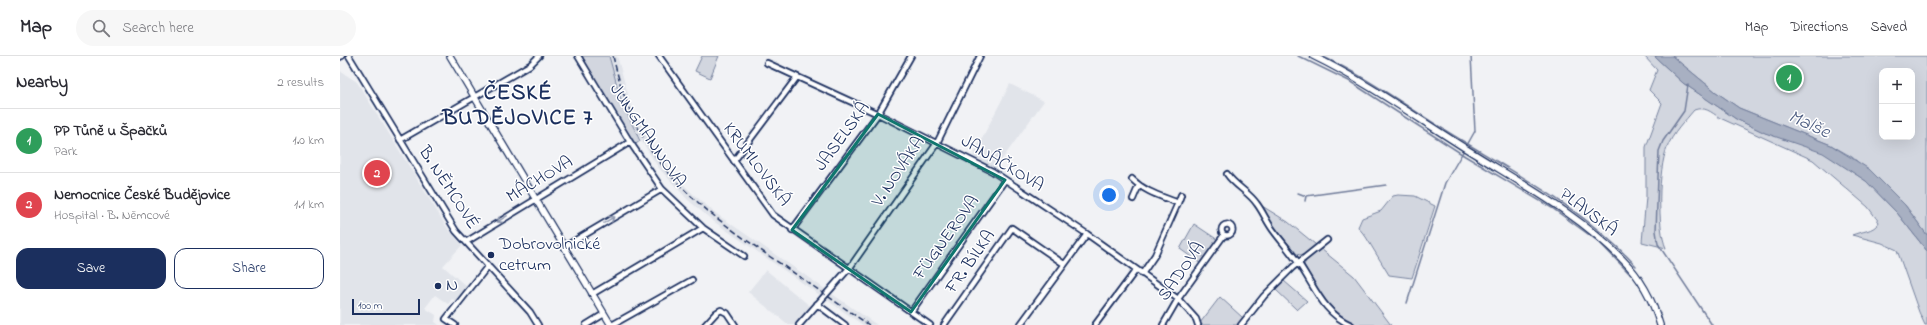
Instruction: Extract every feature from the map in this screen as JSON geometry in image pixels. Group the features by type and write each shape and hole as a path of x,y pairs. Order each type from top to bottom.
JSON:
{"street":[{"name":"B. NĚMCOVÉ","path":"349,56 454,228 530,312 538,325"},
{"path":"450,56 612,325 692,280"},
{"path":"400,140 530,65 539,56"},
{"name":"JUNGMANNOVA","path":"578,56 630,142 662,188 703,228 741,255"},
{"name":"KRUMLOVSKÁ","path":"659,56 773,215 792,230 930,325"},
{"name":"JASELSKÁ","path":"792,230 878,114 910,56"},
{"name":"V. NOVÁKA","path":"799,325 825,294 849,269 937,143 980,56"},
{"name":"PLAVSKÁ","path":"1313,56 1356,80 1558,206 1604,241 1624,260 1639,280 1651,301 1660,325"},
{"name":"JANÁČKOVA","path":"767,63 937,143 1005,180 1087,234 1178,299 1196,320 1198,325"},
{"path":"734,161 796,77"},
{"name":"MÁCHOVA","path":"466,242 630,142"},
{"path":"1227,174 1232,181 1251,196 1257,204 1272,229 1298,263 1325,307 1335,316 1351,325"},
{"path":"1132,179 1151,192 1178,203"},
{"name":"FÜGNEROVA","path":"911,312 1005,180"},
{"path":"1133,199 1139,185"},
{"path":"564,247 662,188"},
{"path":"1142,274 1155,255 1181,195"},
{"path":"592,294 703,228"},
{"name":"FR. BÍLKA","path":"944,325 1012,228 1064,264"},
{"path":"1020,325 1087,234"},
{"name":"SADOVÁ","path":"1162,325 1178,299 1224,235"},
{"path":"1241,325 1264,296 1293,267 1327,240"},
{"path":"454,325 446,319 488,266"},
{"path":"1095,325 1136,270"},
{"path":"818,302 845,325"},
{"path":"705,325 716,313 722,310 735,325"},
{"path":"586,325 604,314"}],"highlighted area":[{"path":"878,114 1005,180 911,312 792,230"}],"shaded area":[{"path":"582,56 609,56 621,100 640,141 633,146"},
{"path":"609,56 617,56 631,105 650,142 674,175 693,194 718,215 877,325 863,325 713,221 688,200 658,167 636,132 619,94"},
{"path":"702,56 719,56 710,78 695,71"},
{"path":"1644,56 1654,56 1683,83 1736,119 1766,133 1823,152 1866,181 1898,214 1927,251 1927,325 1925,325 1919,312 1897,250 1882,243 1852,235 1874,228 1879,222 1868,207 1813,160 1720,118 1705,109 1694,110 1683,123 1669,143 1664,158 1660,184 1660,213 1663,239 1666,248 1642,242 1646,197 1646,147 1662,103 1649,90 1657,70"},
{"path":"1672,56 1927,56 1927,235 1905,205 1884,184 1852,157 1831,145 1739,108 1716,92"},
{"path":"340,71 357,82 448,229 462,245 443,266 467,287 456,301 452,299 448,304 435,295 425,308 436,315 435,322 439,325 340,325"},
{"path":"1010,84 1044,101 995,169 973,156"},
{"path":"1393,196 1415,196 1435,206 1412,278 1389,275 1366,237 1358,227 1362,218 1381,211"},
{"path":"1262,206 1288,222 1354,276 1391,325 1357,325 1347,321 1331,308 1304,265 1307,259 1303,254 1297,254 1275,228"},
{"path":"1194,224 1218,240 1201,264 1180,249"},
{"path":"766,270 810,306 795,325 789,325 748,292"},
{"path":"1284,281 1307,301 1297,310 1275,289"},
{"path":"1220,297 1243,318 1237,325 1201,325 1200,323"}],"water":[{"path":"1654,56 1672,56 1716,92 1739,108 1831,145 1869,169 1905,205 1927,235 1927,251 1898,214 1866,181 1823,153 1765,133 1736,119 1683,83"}],"waterway":[{"path":"1298,56 1349,81 1465,156 1552,208 1599,242 1629,273"},
{"path":"1321,56 1368,81 1544,191 1593,225 1636,266"},
{"path":"1466,147 1475,131 1471,56"},
{"path":"1688,85 1684,111 1663,141 1659,151 1656,231 1658,244 1712,325"},
{"path":"1407,303 1445,183 1464,150"},
{"path":"1298,193 1306,196 1386,185"},
{"path":"1305,201 1306,196"}],"railway":[{"path":"613,56 623,92 636,123 651,150 669,173 690,195 713,215 769,256 869,325"}],"place":[{"name":"PP Tůně u Špačků","path":"1789,78"},
{"name":"Nemocnice České Budějovice","path":"377,173"},
{"name":"Dobrovolnické cetrum","path":"491,255"},
{"name":"N","path":"438,286"}],"district":[{"name":"ČESKÉ BUDĚJOVICE 7","path":"518,106"}],"water label":[{"name":"Malše","path":"1809,125"}]}
